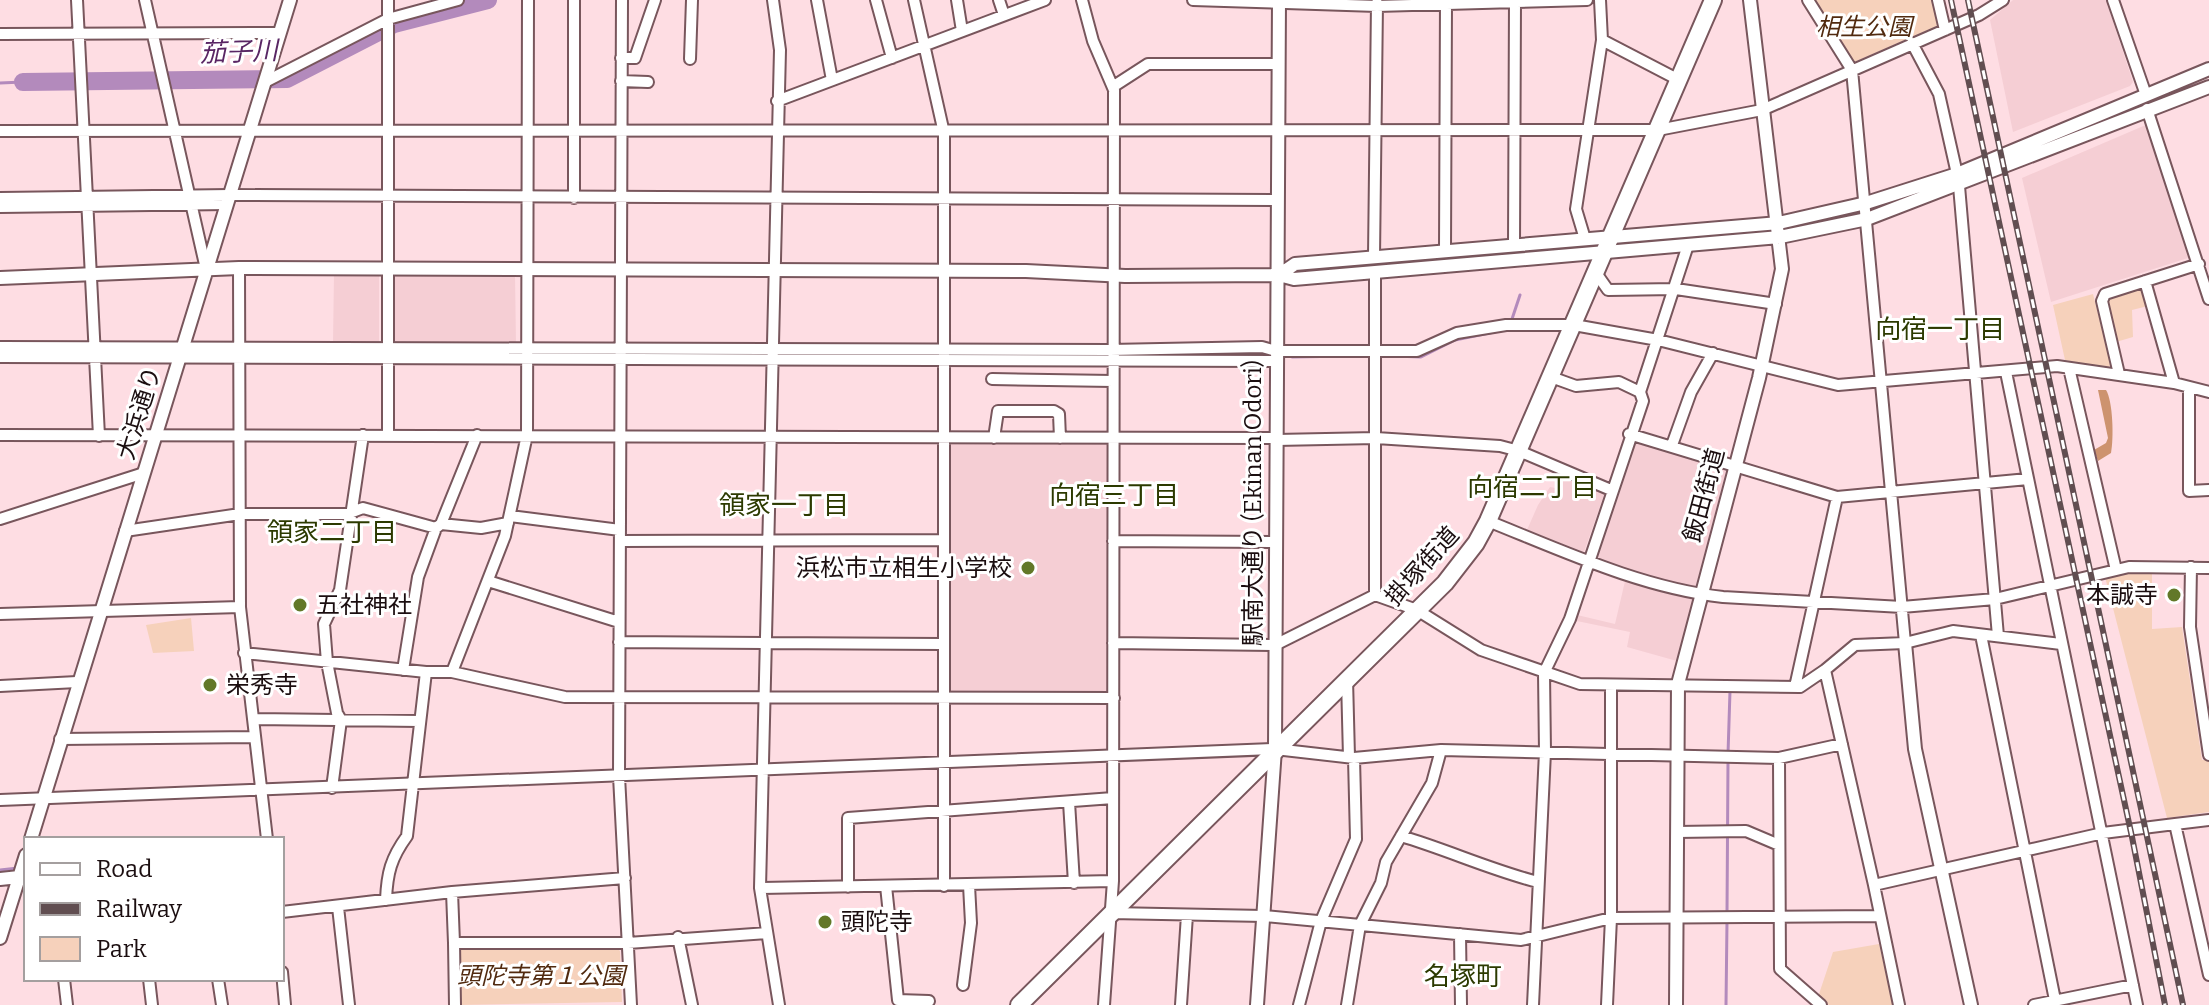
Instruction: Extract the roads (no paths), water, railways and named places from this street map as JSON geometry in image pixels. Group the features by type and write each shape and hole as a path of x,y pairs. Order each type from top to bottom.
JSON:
{"highway":[{"name":"掛塚街道","path":"1019,1005 1445,583 1476,543 1574,325 1713,0"}],"street":[{"path":"77,0 99,436"},
{"path":"145,0 206,269"},
{"name":"大浜通り","path":"32,837 77,682 290,0"},
{"path":"388,0 388,435"},
{"path":"265,82 388,19 458,0"},
{"path":"452,672 509,520 527,435 528,0"},
{"path":"574,0 574,198"},
{"path":"622,0 619,776 631,1005"},
{"path":"621,58 635,58 655,0"},
{"path":"690,59 692,0"},
{"path":"773,0 780,50 760,888 779,1005"},
{"path":"817,0 832,80"},
{"path":"876,0 892,58"},
{"path":"914,0 944,133 944,886"},
{"path":"957,0 962,31"},
{"path":"999,0 1004,15"},
{"path":"777,101 1045,0"},
{"path":"1082,0 1093,41 1114,86 1113,881 1104,1005"},
{"path":"1193,0 1279,3 1587,0"},
{"path":"1585,239 1576,209 1602,40 1600,0"},
{"name":"飯田街道","path":"1676,1005 1678,684 1762,364 1782,269 1750,0"},
{"path":"1808,0 1852,70 1915,749 1971,1005"},
{"path":"1938,0 1945,30"},
{"path":"0,131 1115,133 1658,130 1762,110 1945,30 2003,0"},
{"path":"2113,0 2146,95"},
{"path":"1445,250 1446,2"},
{"path":"1514,245 1515,2"},
{"name":"駅南大通り (Ekinan Odori)","path":"1257,1005 1275,749 1279,3"},
{"path":"1374,257 1377,3"},
{"path":"0,34 280,33"},
{"path":"1602,40 1679,80"},
{"path":"1912,43 1939,94 1958,180 1998,636"},
{"path":"1114,86 1148,64 1279,64"},
{"path":"0,278 239,268 1114,273 1279,275 1294,279 1604,253 1688,245 1867,219 2209,69"},
{"path":"621,81 648,82"},
{"path":"1279,275 1295,264 1445,250 1612,236 1779,230 1866,203 1958,180 2209,87"},
{"path":"2147,109 2209,299"},
{"path":"0,198 88,201 388,196 1277,200"},
{"path":"0,207 88,201"},
{"path":"1533,1005 1545,752 1544,673 1570,619 1629,434 1643,401 1640,392 1688,245"},
{"path":"2119,374 2102,301 2105,294 2199,264"},
{"path":"239,268 240,607 267,837"},
{"path":"1375,272 1375,595"},
{"path":"1596,273 1608,290 1676,289 1776,304"},
{"path":"2145,281 2174,383"},
{"path":"0,347 96,352 1276,356 1417,351 1457,333 1506,325 1574,325 1658,340 1838,385 2069,368 2174,383 2209,392"},
{"path":"0,357 96,352"},
{"path":"1672,445 1691,392 1713,353"},
{"path":"2069,368 2116,570"},
{"path":"2006,372 2137,1005"},
{"path":"1551,377 1576,386 1619,382 1640,392"},
{"path":"992,379 1113,381"},
{"path":"2189,387 2189,491 2209,490"},
{"path":"994,438 996,413 1027,411 1057,411 1060,438"},
{"path":"1629,434 1837,497 2028,479"},
{"path":"0,435 1376,438 1519,451 1611,490"},
{"path":"332,788 341,720 327,662 324,624 340,590 363,435"},
{"path":"403,670 418,577 477,435"},
{"path":"0,519 144,473"},
{"path":"1795,687 1837,497"},
{"path":"125,531 240,514 307,516 353,512 363,508 438,526 481,528 509,520 620,536 942,540"},
{"path":"1488,521 1589,561 1700,595 1902,607 1995,599 2050,584 2154,565 2209,568"},
{"path":"1113,541 1275,542"},
{"path":"2191,567 2190,627 2209,755"},
{"path":"488,581 619,622"},
{"path":"1113,643 1275,645 1375,595 1417,610 1481,650 1580,684 1800,687 1855,645 1905,643 1953,631 2061,644"},
{"path":"0,614 240,607"},
{"path":"1981,635 2056,1002"},
{"path":"619,642 942,644"},
{"path":"244,653 403,670 452,672 565,697 1114,698"},
{"path":"1825,670 1899,1005"},
{"path":"386,900 387,872 392,857 407,836 426,672"},
{"path":"1299,1005 1321,921 1356,839 1347,679"},
{"path":"0,686 77,682"},
{"path":"1607,1005 1611,918 1611,685"},
{"path":"253,719 420,721"},
{"path":"60,739 255,737"},
{"path":"0,800 1275,749 1352,757 1441,750 1677,753 1779,758 1842,744"},
{"path":"1347,1005 1360,925 1401,836 1432,783 1441,750"},
{"path":"1779,758 1780,969 1821,1005"},
{"path":"848,887 848,818 1113,798"},
{"path":"1069,802 1074,883"},
{"path":"1874,885 2103,833 2209,820"},
{"path":"2175,824 2208,967"},
{"path":"1677,832 1746,831 1779,845"},
{"path":"1401,836 1474,859 1496,872 1538,882"},
{"path":"0,938 24,861"},
{"path":"0,879 19,877"},
{"path":"284,912 452,892 625,878"},
{"path":"760,888 1113,881"},
{"path":"963,985 971,923 969,885"},
{"path":"886,886 898,1000 929,1001"},
{"path":"452,892 455,1005"},
{"path":"11,900 24,899"},
{"path":"338,907 349,1005"},
{"path":"1111,913 1264,916 1521,940 1611,918 1880,916"},
{"path":"1181,1005 1187,915"},
{"path":"454,943 628,943 766,933"},
{"path":"1460,934 1461,1005"},
{"path":"678,937 692,1005"},
{"path":"64,981 67,1005"},
{"path":"149,981 152,1005"},
{"path":"218,981 222,1005"},
{"path":"283,981 285,1005"},
{"path":"2034,1005 2133,985"}],"waterway":[{"name":"茄子川","path":"23,82 287,79 394,24 488,0"},
{"path":"0,83 23,82"},
{"path":"1511,322 1520,295"},
{"path":"1394,356 1421,357 1455,340 1509,329"},
{"path":"162,352 178,353"},
{"path":"530,354 546,354"},
{"path":"686,354 762,354"},
{"path":"774,354 846,354"},
{"path":"1042,355 1110,355"},
{"path":"1118,355 1250,356"},
{"path":"1292,357 1350,356"},
{"path":"1857,640 1873,639"},
{"path":"1728,754 1730,691"},
{"path":"1727,914 1728,761"},
{"path":"0,870 18,868"},
{"path":"1726,1005 1727,921"}],"railway":[{"path":"1951,0 2132,837 2165,1005"},
{"path":"1968,0 2183,1005"}],"place":[{"name":"浜松市立相生小学校","path":"1028,568"},
{"name":"本誠寺","path":"2174,595"},
{"name":"五社神社","path":"300,605"},
{"name":"栄秀寺","path":"210,685"},
{"name":"頭陀寺","path":"825,922"}],"district":[{"name":"向宿一丁目","path":"1940,329"},
{"name":"向宿二丁目","path":"1532,487"},
{"name":"向宿三丁目","path":"1114,495"},
{"name":"領家一丁目","path":"784,505"},
{"name":"領家二丁目","path":"332,532"},
{"name":"名塚町","path":"1463,976"}],"park label":[{"name":"相生公園","path":"1864,27"},
{"name":"頭陀寺第１公園","path":"541,976"}]}
